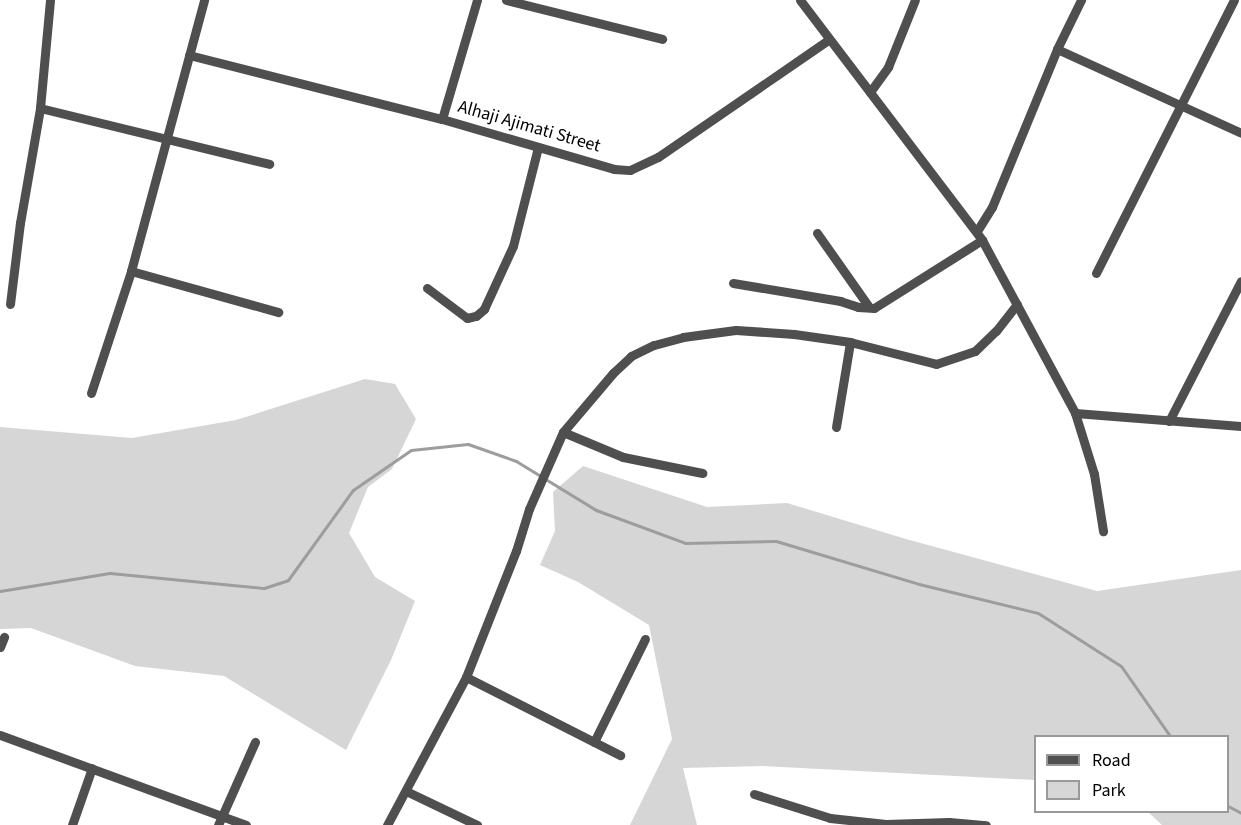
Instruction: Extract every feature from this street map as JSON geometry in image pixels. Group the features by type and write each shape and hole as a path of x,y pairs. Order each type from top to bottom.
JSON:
{"street":[{"path":"10,304 20,223 40,108 50,0"},
{"path":"91,393 131,271 204,0"},
{"path":"442,119 477,0"},
{"path":"506,0 662,39"},
{"path":"800,0 828,40 979,236 1075,413 1094,474 1103,531"},
{"path":"870,92 888,67 915,0"},
{"path":"733,283 874,308 979,236 1057,49 1081,0"},
{"path":"1096,273 1234,0"},
{"name":"Alhaji Ajimati Street","path":"189,55 442,119 614,169 630,170 658,157 828,40"},
{"path":"1057,49 1241,133"},
{"path":"40,108 269,164"},
{"path":"427,288 467,318 476,316 484,309 513,246 538,147"},
{"path":"817,233 869,308"},
{"path":"131,271 278,312"},
{"path":"1169,421 1241,281"},
{"path":"387,825 466,677 549,460 563,432 613,373 631,356 654,345 682,337 736,330 794,334 850,342 936,364 975,351 996,331 1017,304"},
{"path":"836,428 850,342"},
{"path":"1075,413 1241,426"},
{"path":"563,432 623,457 702,473"},
{"path":"0,647 4,637"},
{"path":"594,742 645,639"},
{"path":"466,677 620,755"},
{"path":"0,735 246,825"},
{"path":"218,825 255,742"},
{"path":"72,825 92,768"},
{"path":"406,791 477,825"},
{"path":"753,794 830,818 886,825 949,822 986,825"}],"green space":[{"path":"365,379 395,384 416,419 392,469 368,487 349,533 375,577 415,601 391,660 346,750 224,676 135,666 31,628 0,629 0,427 132,438 236,420"},
{"path":"583,466 707,507 787,503 906,539 1097,591 1241,570 1241,825 1162,825 1149,813 1229,813 1229,735 1034,735 1034,780 762,766 683,768 697,825 630,825 672,739 649,625 578,582 540,565 555,531 553,492"}],"waterway":[{"path":"0,591 110,573 264,588 288,580 353,490 411,450 468,444 516,461 596,510 685,543 776,541 919,584 1038,613 1121,666 1169,735"},
{"path":"1229,807 1241,813"}]}
